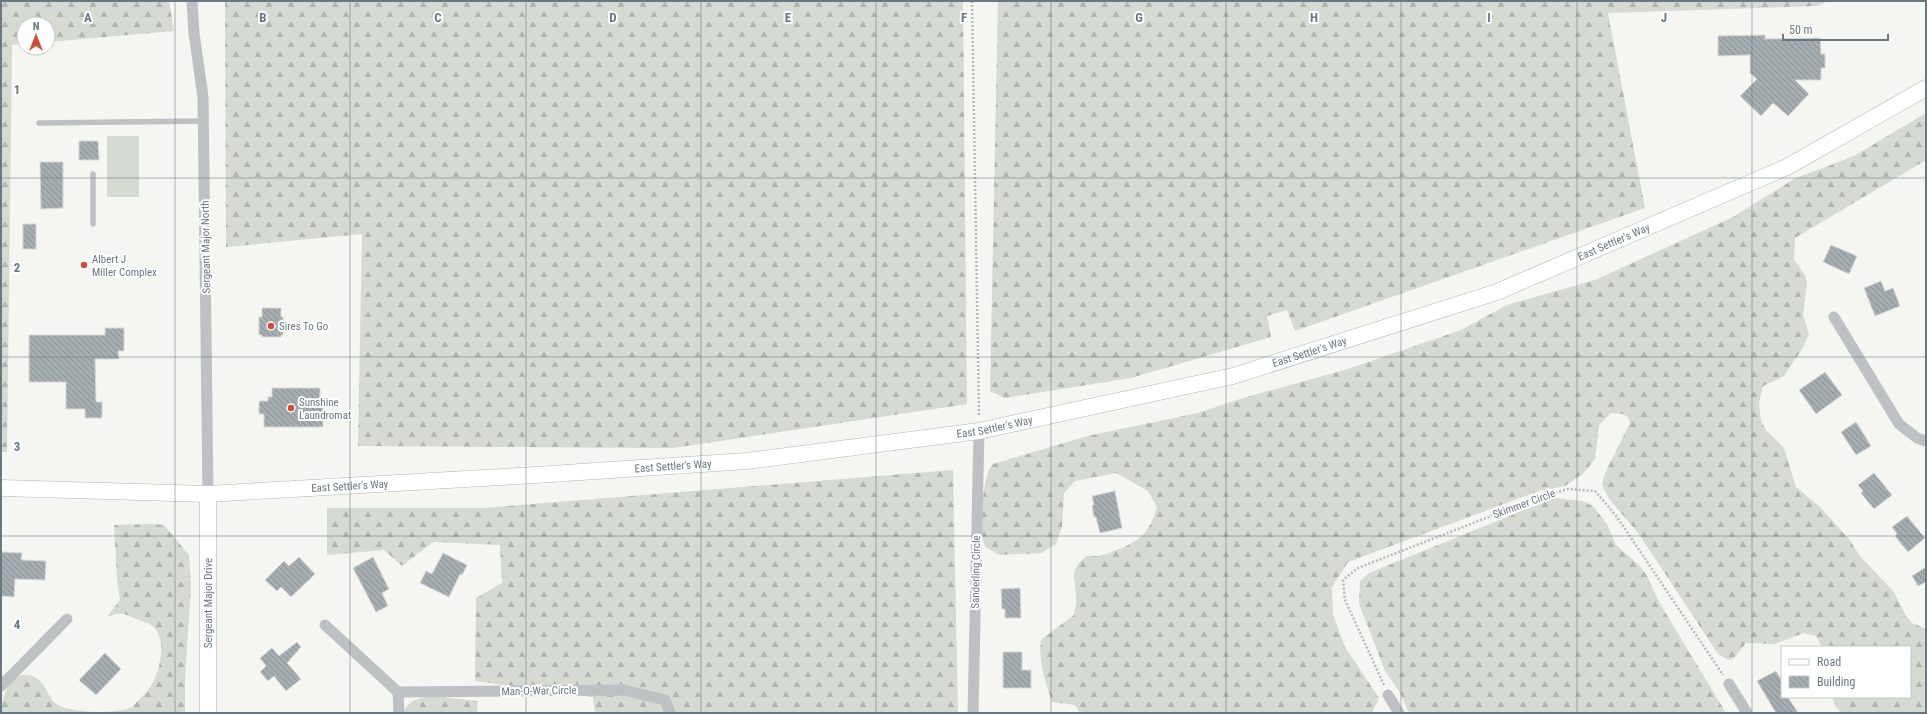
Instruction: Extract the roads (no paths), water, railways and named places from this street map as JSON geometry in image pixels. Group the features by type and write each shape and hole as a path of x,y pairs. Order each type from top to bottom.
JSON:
{"main road":[{"name":"East Settler's Way","path":"1,488 208,494 519,476 747,460 979,431 1233,376 1497,292 1788,167 1926,88"},
{"name":"Sergeant Major Drive","path":"208,494 208,713"}],"street":[{"name":"Sergeant Major North","path":"192,1 194,33 204,97 208,494"},
{"path":"1834,317 1899,424 1917,438 1926,441"},
{"name":"Sanderling Circle","path":"973,713 979,431"},
{"path":"1,686 67,618"},
{"path":"325,625 398,692 399,713"},
{"path":"1729,684 1747,713"},
{"name":"Man-O-War Circle","path":"398,692 624,690 665,700 670,713"},
{"path":"1388,695 1400,713"}],"lane":[{"path":"39,123 204,121"},
{"path":"92,174 93,224"}],"place":[{"name":"Albert J Miller Complex","path":"84,265"},
{"name":"Sires To Go","path":"271,326"},
{"name":"Sunshine Laundromat","path":"291,408"}]}
